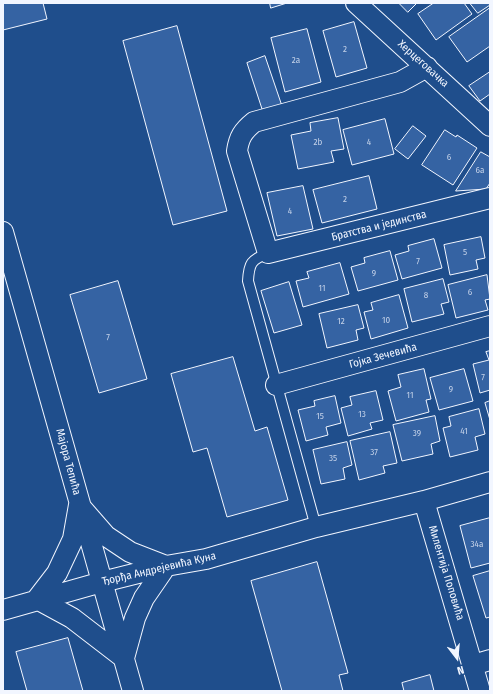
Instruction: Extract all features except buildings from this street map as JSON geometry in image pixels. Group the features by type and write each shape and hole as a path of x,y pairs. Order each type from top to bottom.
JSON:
{"street":[{"name":"Херцеговачка","path":"356,3 490,126"},
{"path":"268,253 238,151 239,138 245,130 254,122 400,82 427,67"},
{"name":"Братства и јединства","path":"268,253 490,198"},
{"name":"Мајора Тепића","path":"3,232 133,691"},
{"name":"Гојка Зечевића","path":"276,385 490,326"},
{"name":"Ђорђа Андрејевића Куна","path":"3,610 37,599 166,566 206,558 316,527 424,501 490,482"},
{"name":"Милентија Поповића","path":"424,501 482,663 480,691"},
{"path":"80,505 106,536 130,552 166,566 144,598 135,618 124,658 72,618 37,599 57,573 73,539 80,505"}],"lane":[{"path":"268,253 254,258 248,268 248,281 316,527"}]}
